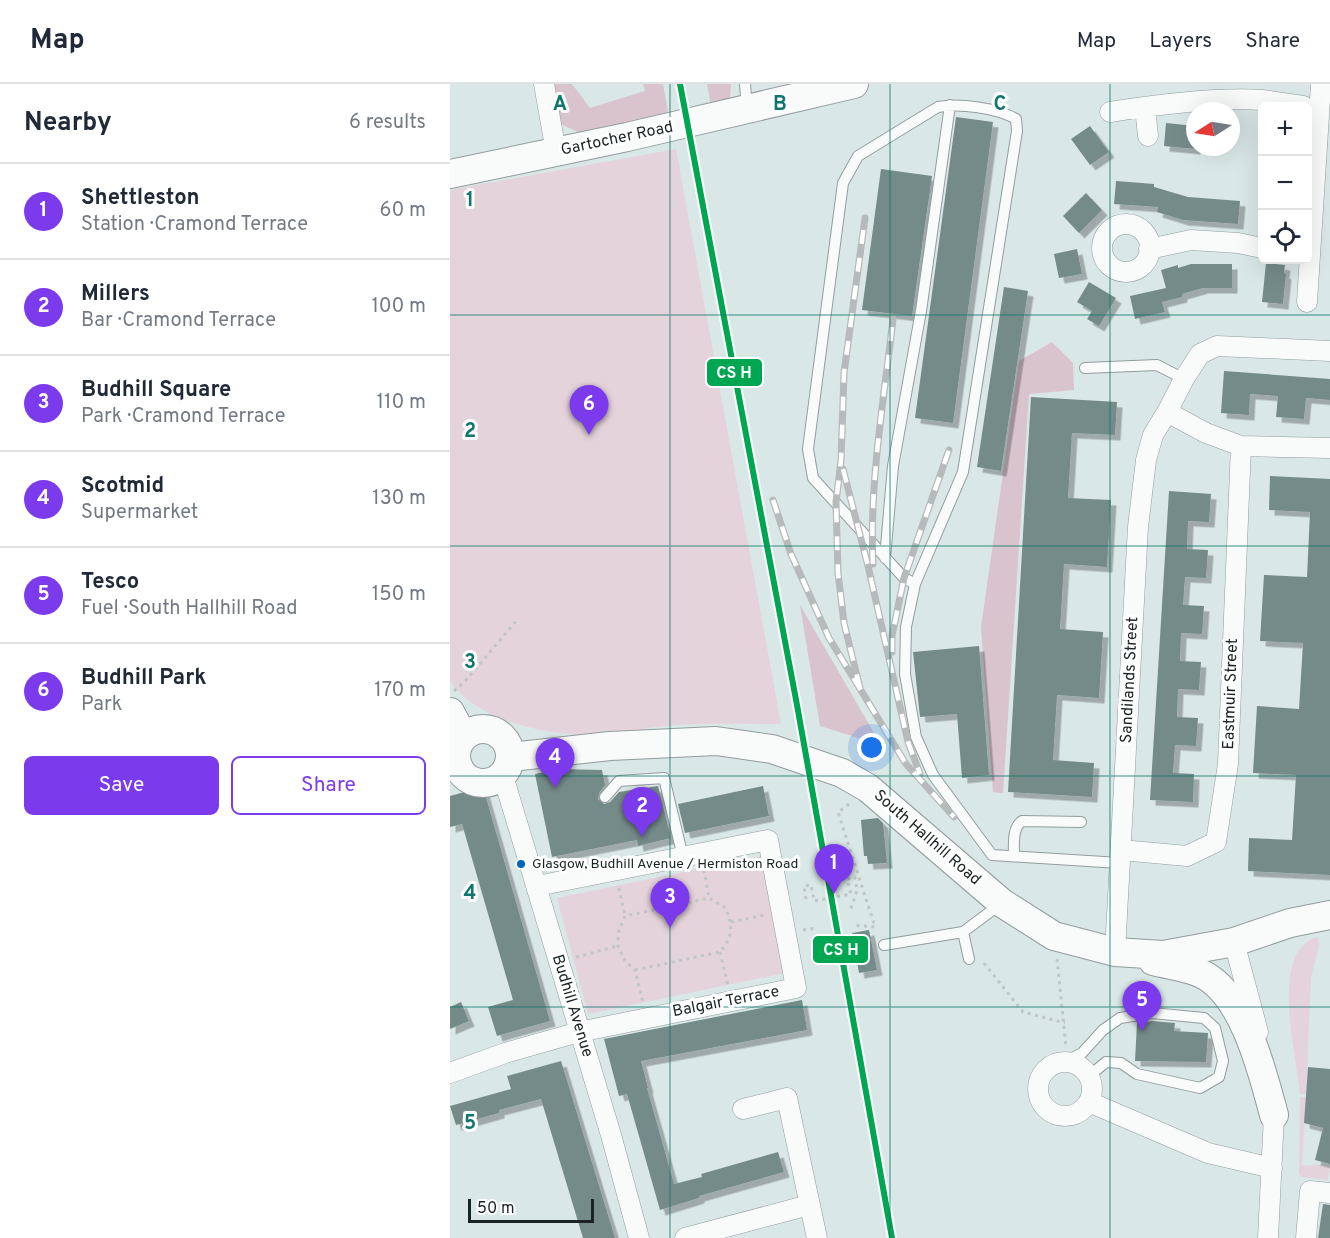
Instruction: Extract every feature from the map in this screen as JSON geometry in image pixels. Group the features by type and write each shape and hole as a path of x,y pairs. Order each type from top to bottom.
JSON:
{"street":[{"path":"543,84 556,152"},
{"name":"Gartocher Road","path":"450,174 556,152 746,97 854,84"},
{"path":"1312,104 1321,84"},
{"path":"1110,112 1214,101 1272,102"},
{"path":"1145,107 1148,135"},
{"path":"1309,156 1309,210"},
{"path":"1149,249 1191,240 1238,243 1258,247"},
{"path":"1307,302 1308,264"},
{"name":"Sandilands Street","path":"1115,952 1138,527 1146,460 1153,435 1200,354 1216,346 1330,351"},
{"path":"1167,412 1206,433 1241,446 1330,448"},
{"name":"Eastmuir Street","path":"1120,856 1187,856 1216,842 1228,764 1241,446"},
{"path":"474,729 492,729 506,740 507,766 489,783 472,781 461,772 455,743 474,729"},
{"name":"South Hallhill Road","path":"507,766 610,746 716,741 772,749 842,773 868,788 1002,903 1054,936 1115,952 1163,955 1234,942 1290,923 1330,915"},
{"name":"Budhill Avenue","path":"507,766 537,886 579,1032 612,1135 639,1238"},
{"path":"537,886 768,840 781,911"},
{"name":"Balgair Terrace","path":"450,1073 505,1053 579,1032 796,988 781,911"},
{"path":"1234,942 1264,1057 1274,1115 1268,1238"},
{"path":"1115,952 1203,974 1222,990 1240,1015 1261,1070 1274,1115"},
{"path":"1067,1061 1084,1068 1089,1076 1092,1093 1089,1102 1078,1113 1063,1116 1048,1110 1043,1105 1038,1089 1042,1074 1053,1064 1067,1061"},
{"path":"743,1109 787,1098 817,1238"},
{"path":"1089,1102 1208,1153 1272,1168"},
{"path":"1306,1238 1306,1190 1330,1194"},
{"path":"685,1238 809,1205"}],"lane":[{"path":"885,558 893,466 921,311 950,105"},
{"path":"915,584 904,578 813,478 808,449 843,183 858,156 938,107 950,105 1004,112 1016,119 1017,131 963,472 915,584 906,627 905,674 916,737 933,775 992,855 1120,856"},
{"path":"1085,368 1157,365 1184,379"},
{"path":"605,797 620,781 664,778 691,855"},
{"path":"1014,856 1017,824 1022,821 1081,822"},
{"path":"884,945 963,932 1002,903"},
{"path":"963,932 969,959"},
{"path":"1067,1061 1082,1053 1102,1030 1120,1018 1152,1013 1204,1018 1215,1028 1223,1061 1219,1077 1200,1088 1137,1074 1121,1063 1106,1062 1089,1076"}],"path":[{"path":"450,694 468,678 517,620"},
{"path":"838,812 875,927 852,925"},
{"path":"635,970 720,952 730,940 731,922 726,908 709,898 691,855"},
{"path":"615,870 625,916 618,933 618,946 625,962 635,970 646,1018"},
{"path":"806,899 804,886 811,885 814,901 851,894 848,879 855,877 857,890 850,912"},
{"path":"625,916 709,898"},
{"path":"731,922 781,911"},
{"path":"1054,936 1065,1023 1067,1061"},
{"path":"573,958 618,946"},
{"path":"720,952 731,1001"},
{"path":"984,963 1023,1012 1065,1023"}],"shaded area":[{"path":"554,84 572,84 590,108 645,91 643,84 663,84 668,112 584,135 561,124"},
{"path":"707,84 731,84 730,100 711,106"},
{"path":"676,149 781,724 676,725 590,735 553,732 513,723 477,706 462,695 450,681 450,190"},
{"path":"1052,342 1073,363 1074,390 1029,394 1003,793 993,792 981,627 1019,361"},
{"path":"800,605 881,745 820,726"},
{"path":"761,856 785,973 588,1014 557,898"},
{"path":"1318,937 1319,945 1311,978 1306,1094 1300,1094 1291,1032 1290,982 1294,961 1303,945"},
{"path":"1300,1097 1306,1097 1302,1165 1313,1166 1314,1164 1330,1167 1328,1180 1302,1177 1299,1174"}],"building":[{"path":"956,117 993,122 953,423 915,418"},
{"path":"1166,123 1186,125 1186,148 1164,146"},
{"path":"1090,126 1109,152 1090,165 1071,139"},
{"path":"881,169 932,176 912,316 862,310"},
{"path":"1116,181 1154,184 1154,187 1188,197 1240,201 1238,224 1183,220 1157,212 1158,207 1114,204"},
{"path":"1086,193 1102,210 1079,233 1063,216"},
{"path":"1077,249 1082,274 1059,278 1054,254"},
{"path":"1191,264 1232,264 1232,288 1203,288 1182,294 1182,297 1162,302 1165,312 1135,319 1130,296 1166,288 1161,270"},
{"path":"1266,264 1285,265 1283,304 1262,302"},
{"path":"1089,282 1116,298 1099,326 1087,319 1092,311 1077,302"},
{"path":"1004,287 1028,291 1001,471 977,467"},
{"path":"1224,371 1330,379 1330,400 1306,398 1304,419 1276,417 1278,396 1250,394 1249,415 1221,413"},
{"path":"1031,397 1117,402 1115,435 1072,433 1068,498 1111,500 1107,567 1064,564 1060,629 1103,632 1099,698 1057,695 1053,760 1094,763 1092,797 1008,792"},
{"path":"1270,476 1330,479 1330,875 1248,871 1249,838 1292,840 1296,775 1253,773 1257,706 1299,709 1303,643 1260,641 1264,575 1307,577 1310,512 1269,510"},
{"path":"1169,491 1211,494 1209,522 1188,521 1187,549 1208,550 1206,578 1185,577 1183,605 1204,606 1202,634 1181,633 1180,661 1201,662 1199,690 1178,689 1177,717 1198,718 1196,746 1175,745 1173,773 1194,774 1193,802 1150,800"},
{"path":"979,646 989,775 962,778 957,714 920,717 913,652"},
{"path":"557,769 602,770 605,785 598,799 604,804 610,802 619,792 658,786 671,838 638,846 637,840 552,857 535,774"},
{"path":"763,786 769,816 685,833 678,804"},
{"path":"483,787 550,1021 497,1036 488,1007 513,1000 462,824 450,827 450,796"},
{"path":"878,818 883,823 887,863 868,864 867,856 864,856 861,820"},
{"path":"869,930 877,970 859,973 852,933"},
{"path":"802,1000 807,1030 641,1061 674,1184 778,1152 784,1172 699,1196 699,1198 660,1210 627,1094 619,1096 604,1039"},
{"path":"461,1002 469,1021 450,1029 450,1007"},
{"path":"1152,1021 1175,1023 1174,1031 1208,1033 1206,1062 1135,1061 1137,1023"},
{"path":"561,1061 615,1238 583,1238 541,1099 456,1125 450,1106 511,1089 507,1076"},
{"path":"1308,1067 1330,1069 1330,1164 1315,1160 1323,1128 1304,1123"},
{"path":"1323,1204 1330,1205 1330,1238 1318,1238"}],"railway":[{"path":"860,688 844,623 838,573 836,502 841,461 844,373 865,218"},
{"path":"873,564 875,472 893,319"},
{"path":"892,652 892,636 904,578 949,450"},
{"path":"843,469 868,566 908,742 920,774"},
{"path":"773,500 791,554 829,638 906,764 954,817"}],"transit line":[{"path":"680,84 797,705 892,1238"}],"place":[{"name":"Budhill Park","path":"589,435"},
{"name":"Scotmid","path":"555,788"},
{"name":"Millers","path":"642,837"},
{"name":"Glasgow, Budhill Avenue / Hermiston Road","path":"521,864"},
{"name":"Shettleston","path":"834,894"},
{"name":"Budhill Square","path":"670,928"},
{"name":"Tesco","path":"1142,1031"}]}
